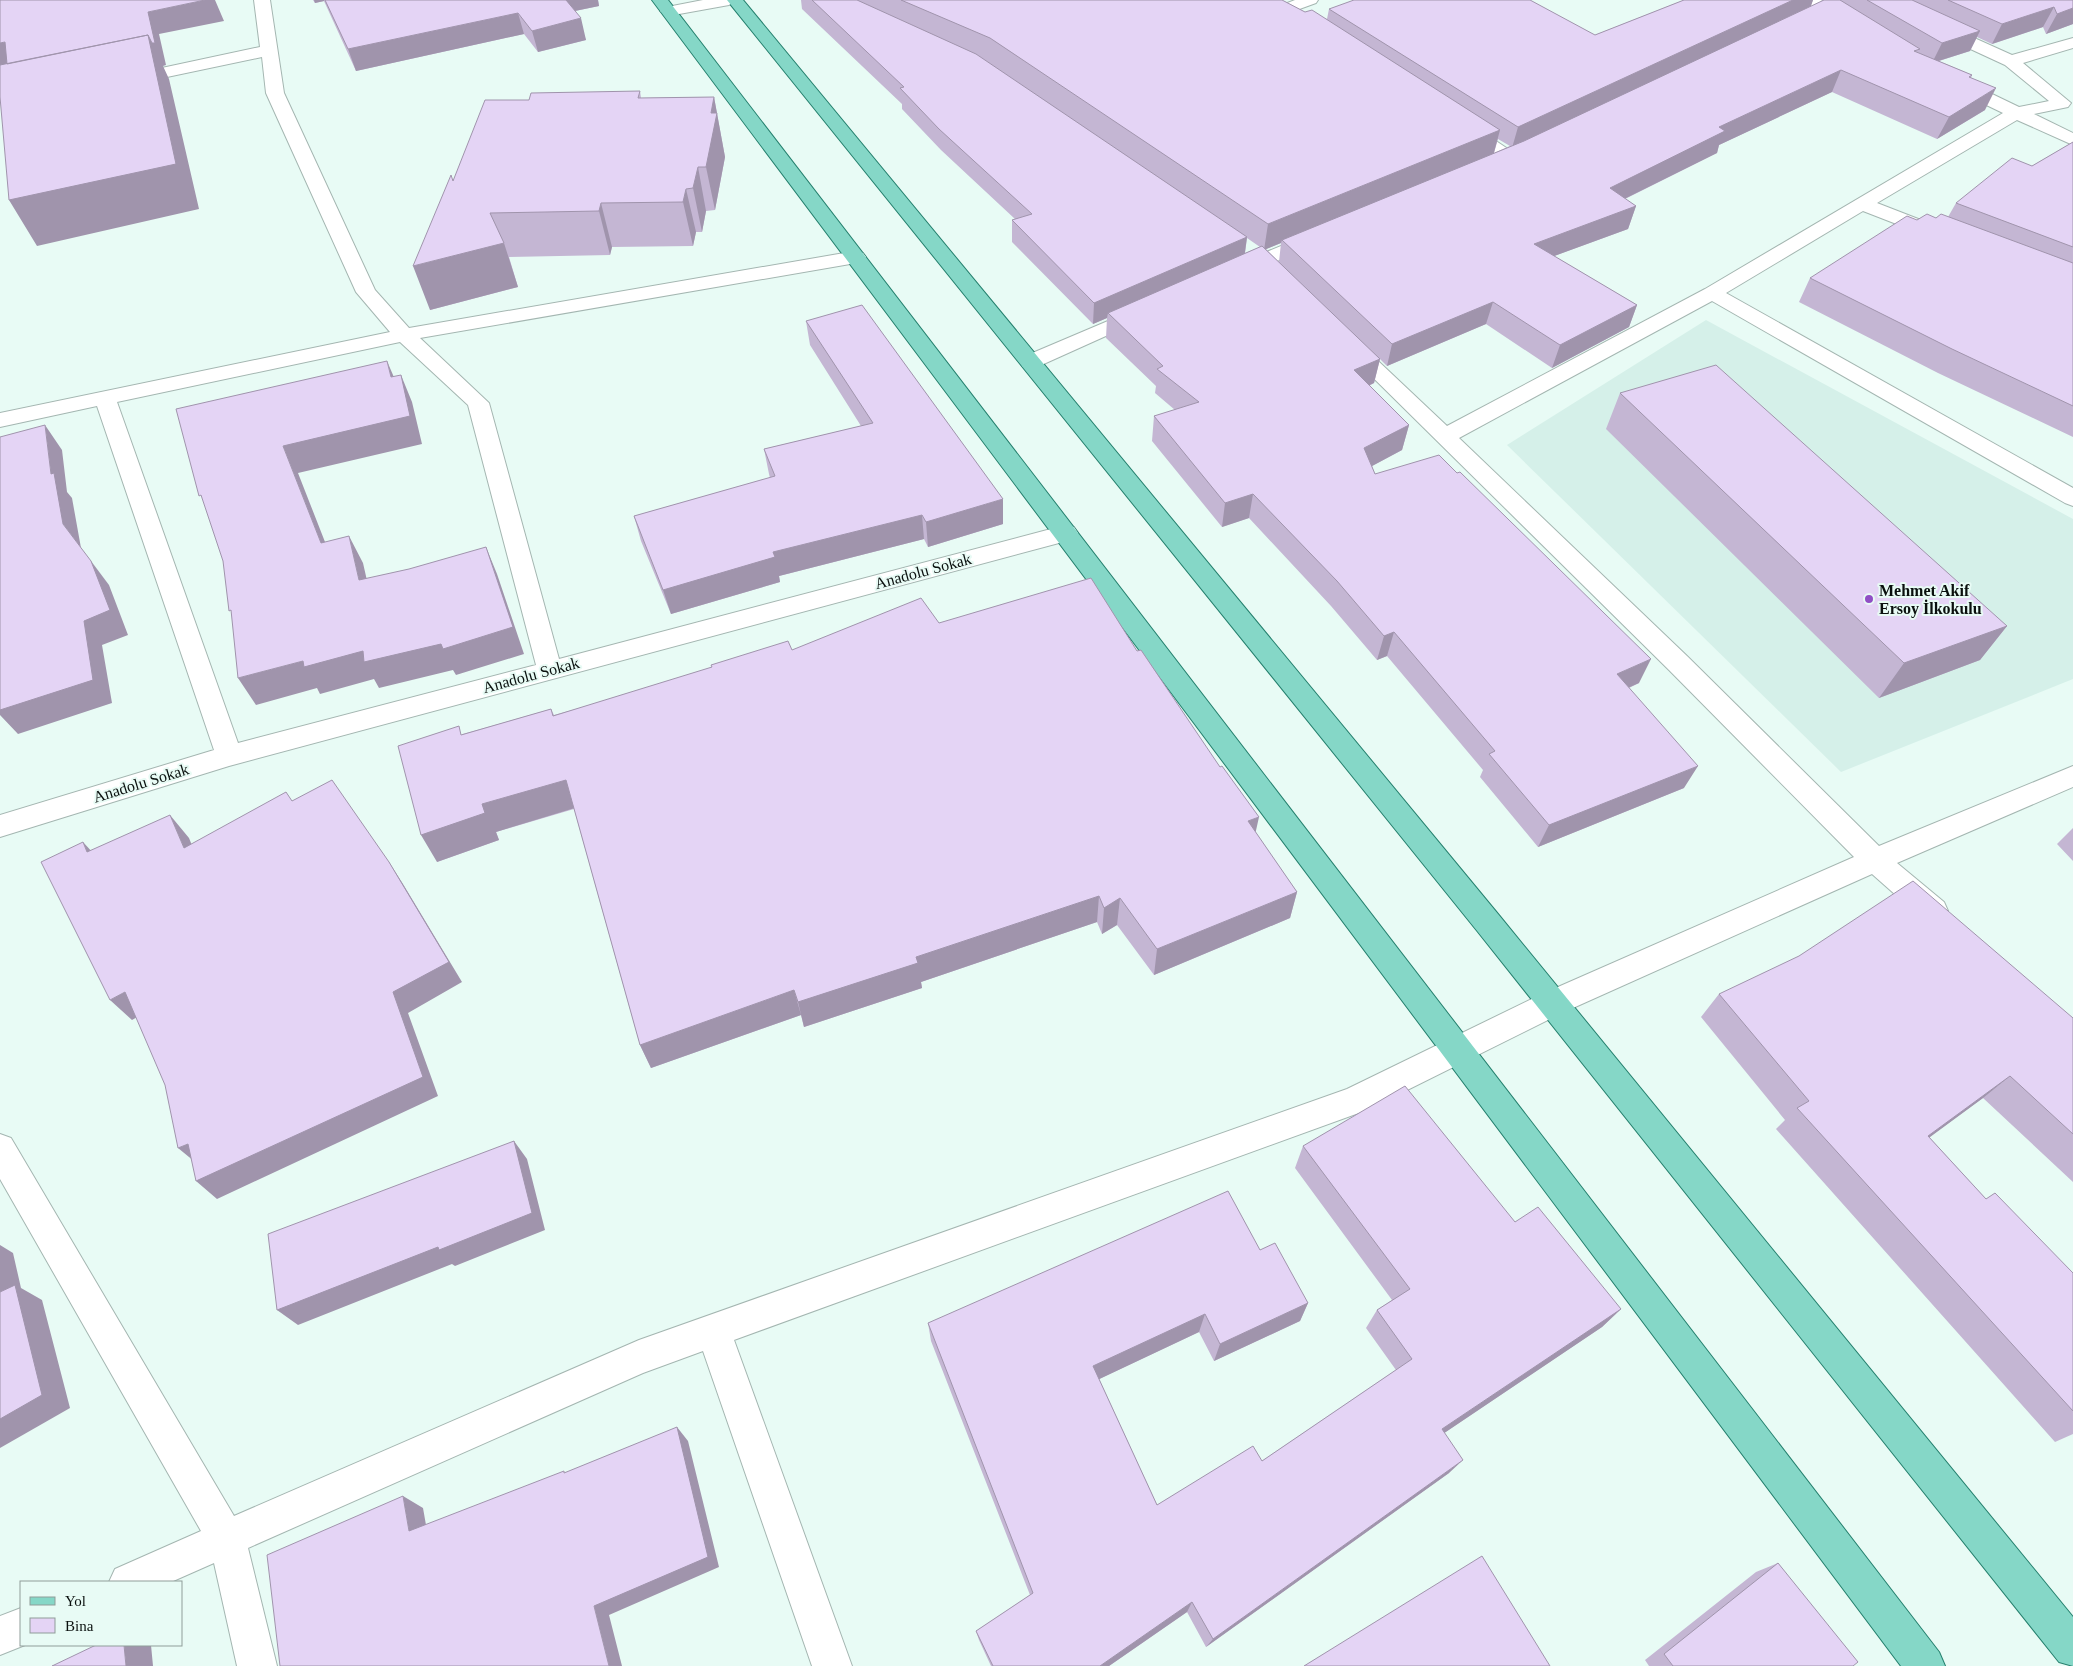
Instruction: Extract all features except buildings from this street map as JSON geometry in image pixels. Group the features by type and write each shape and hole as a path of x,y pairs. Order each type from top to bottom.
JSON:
{"main road":[{"path":"735,0 1553,1004 2073,1648"},
{"path":"664,5 1459,1051 1912,1661"}],"street":[{"path":"262,0 275,93 366,292 404,335 478,403 550,670"},
{"path":"664,5 730,0"},
{"path":"1267,0 1300,20"},
{"path":"1283,10 1310,0"},
{"path":"1444,436 1712,293 2016,113 2062,103 2011,61 1877,0"},
{"path":"1814,9 1866,34"},
{"path":"2011,61 2073,43"},
{"path":"116,83 270,50"},
{"path":"1941,76 2073,140"},
{"path":"1446,115 1510,157"},
{"path":"1492,165 1528,149"},
{"path":"1861,204 1953,239"},
{"path":"1217,280 1336,230"},
{"path":"0,420 404,335 856,257"},
{"path":"1712,293 2073,498"},
{"path":"1030,362 1155,307"},
{"path":"1339,335 1685,670 1875,860 1948,923"},
{"path":"106,398 229,756"},
{"name":"Anadolu Sokak","path":"0,826 229,756 1066,533"},
{"path":"130,1581 639,1357 1356,1100 1553,1004 1875,860 2073,776"},
{"path":"0,1149 227,1540 257,1666"},
{"path":"713,1330 832,1666"},
{"path":"0,1636 20,1627"}],"shaded area":[{"name":"Mehmet Akif Ersoy İlkokulu","path":"1706,320 2073,519 2073,679 1841,772 1507,445"}],"place":[{"name":"Mehmet Akif Ersoy İlkokulu","path":"1869,599"}]}
